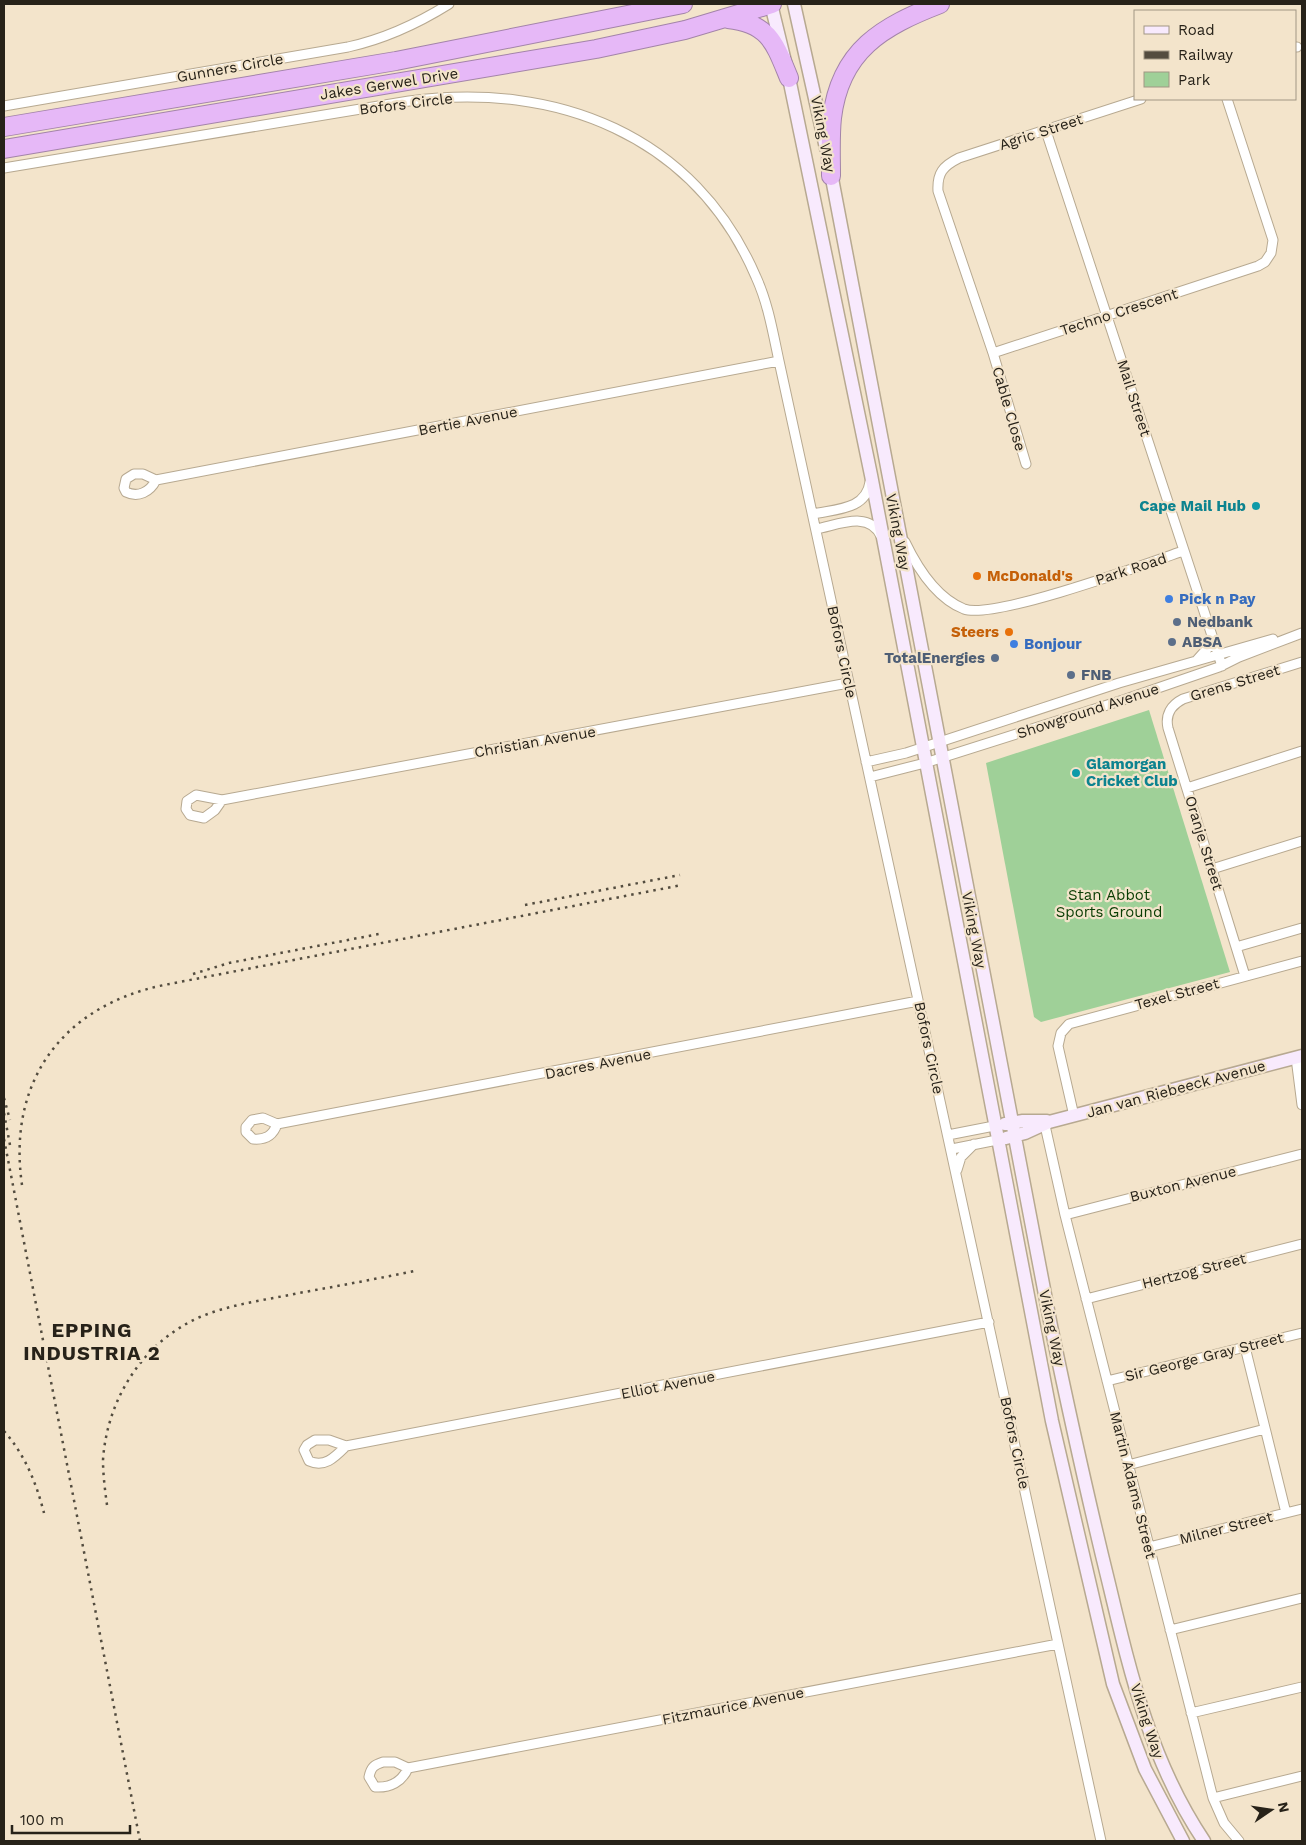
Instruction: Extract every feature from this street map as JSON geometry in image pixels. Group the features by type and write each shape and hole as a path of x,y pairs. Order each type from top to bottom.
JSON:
{"highway":[{"name":"Jakes Gerwel Drive","path":"4,127 396,61 683,4"},
{"name":"Jakes Gerwel Drive","path":"4,149 532,61 610,46 725,19 771,4"},
{"path":"831,176 832,118 841,83 854,59 862,48 883,30 899,20 940,4"},
{"path":"725,19 750,23 765,32 776,48 789,78"}],"main road":[{"name":"Viking Way","path":"771,4 789,78 884,543 921,748 1052,1422 1113,1684 1144,1769 1183,1841"},
{"name":"Viking Way","path":"794,4 808,59 831,176 1014,1136 1083,1478 1123,1643 1155,1751 1183,1806 1204,1841"},
{"name":"Jan van Riebeeck Avenue","path":"997,1140 1014,1136 1046,1122 1299,1057"},
{"name":"Jan van Riebeeck Avenue","path":"994,1126 1012,1122 1046,1122"}],"street":[{"name":"Gunners Circle","path":"4,106 348,47 386,36 408,27 449,4"},
{"name":"Bofors Circle","path":"4,168 419,99 496,98 563,109 600,120 638,139 668,160 704,194 735,236 757,278 766,304 779,361 848,683 957,1171 1101,1841"},
{"name":"Agric Street","path":"993,353 938,191 938,181 942,168 959,158 1138,100"},
{"name":"Techno Crescent","path":"993,353 1258,266 1265,262 1272,254 1273,240 1227,100"},
{"name":"Mail Street","path":"1046,130 1222,666"},
{"name":"Cable Close","path":"993,353 1026,464"},
{"name":"Bertie Avenue","path":"156,480 779,361"},
{"path":"813,514 860,502 867,493 870,475"},
{"path":"816,530 864,521 873,525 884,543"},
{"name":"Park Road","path":"896,524 922,572 943,595 963,609 982,612 1005,608 1183,551"},
{"name":"Showground Avenue","path":"866,762 921,748 1119,683 1302,631"},
{"name":"Showground Avenue","path":"870,777 941,758 1222,666 1302,631"},
{"path":"1195,662 1214,642"},
{"name":"Grens Street","path":"1170,709 1183,699 1302,662"},
{"name":"Christian Avenue","path":"222,800 848,683"},
{"name":"Oranje Street","path":"1170,709 1167,726 1245,976"},
{"path":"1187,788 1302,751"},
{"path":"1212,869 1302,841"},
{"path":"1236,947 1302,928"},
{"name":"Texel Street","path":"1074,1116 1058,1049 1059,1037 1066,1026 1077,1020 1302,961"},
{"name":"Dacres Avenue","path":"277,1124 918,1001"},
{"path":"1299,1057 1302,1105"},
{"name":"Martin Adams Street","path":"1046,1122 1065,1215 1212,1798 1224,1824 1239,1841"},
{"name":"Jan van Riebeeck Avenue","path":"948,1136 994,1126"},
{"name":"Jan van Riebeeck Avenue","path":"952,1149 997,1140"},
{"path":"957,1171 961,1157 974,1144"},
{"name":"Buxton Avenue","path":"1065,1215 1302,1154"},
{"name":"Hertzog Street","path":"1086,1299 1302,1244"},
{"name":"Elliot Avenue","path":"346,1446 989,1322"},
{"name":"Sir George Gray Street","path":"1107,1381 1302,1333"},
{"path":"1245,1347 1286,1513"},
{"path":"1128,1464 1265,1429"},
{"name":"Milner Street","path":"1149,1547 1302,1510"},
{"path":"1170,1630 1302,1598"},
{"name":"Fitzmaurice Avenue","path":"408,1768 1058,1644"},
{"path":"1191,1713 1302,1687"},
{"path":"1212,1798 1302,1776"}],"green space":[{"name":"Stan Abbot Sports Ground","path":"1149,710 1230,972 1041,1022 1034,1017 986,763"}],"railway":[{"path":"525,905 680,875"},
{"path":"22,1185 20,1148 24,1113 33,1082 49,1054 70,1030 97,1011 128,995 164,985 682,885"},
{"path":"193,974 229,963 379,934"},
{"path":"4,1098 10,1120"},
{"path":"4,1113 10,1145"},
{"path":"4,1139 140,1841"},
{"path":"107,1505 103,1460 106,1437 112,1415 120,1395 132,1375 145,1357 161,1341 200,1317 224,1309 261,1300 414,1271"},
{"path":"4,1431 29,1469 44,1513"}],"place":[{"name":"Cape Mail Hub","path":"1256,506"},
{"name":"McDonald's","path":"977,576"},
{"name":"Pick n Pay","path":"1169,599"},
{"name":"Nedbank","path":"1177,622"},
{"name":"Steers","path":"1009,632"},
{"name":"ABSA","path":"1172,642"},
{"name":"Bonjour","path":"1014,644"},
{"name":"TotalEnergies","path":"995,658"},
{"name":"FNB","path":"1071,675"},
{"name":"Glamorgan Cricket Club","path":"1076,773"}],"district":[{"name":"EPPING INDUSTRIA 2","path":"92,1342"}]}
